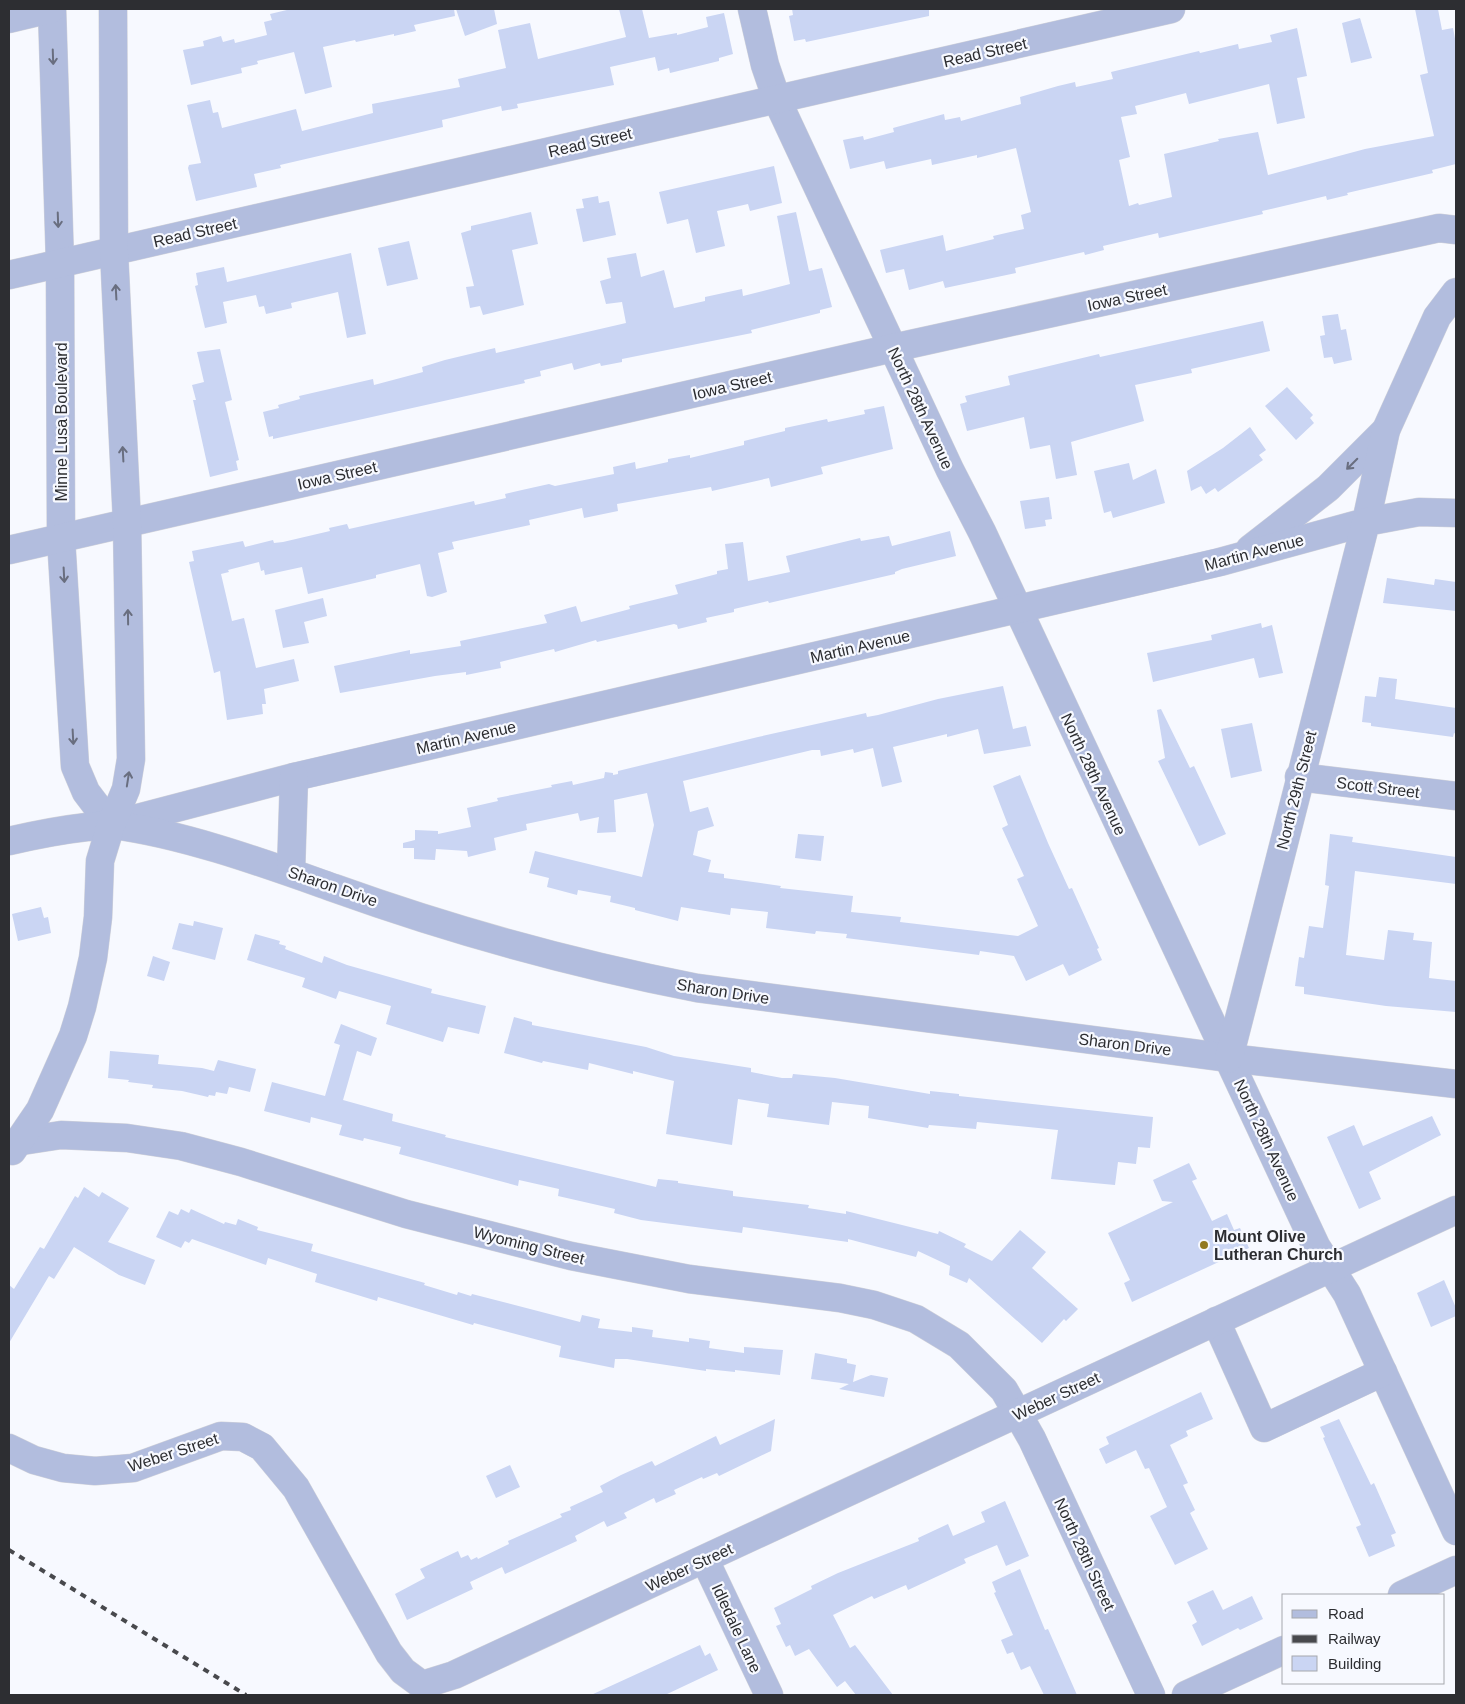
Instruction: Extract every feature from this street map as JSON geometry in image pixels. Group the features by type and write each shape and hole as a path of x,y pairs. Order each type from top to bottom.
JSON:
{"street":[{"path":"9,19 52,9"},
{"name":"Minne Lusa Boulevard","path":"52,9 60,263 62,538 75,766 86,792 111,825"},
{"path":"12,1146 40,1110 73,1036 85,996 98,917 100,861 111,825 126,789 131,759 126,523 114,251 113,9"},
{"name":"North 28th Avenue","path":"752,9 765,65 776,100 982,532 1316,1246 1347,1294 1456,1531"},
{"name":"Read Street","path":"9,275 1171,9"},
{"name":"Iowa Street","path":"9,550 893,348 1439,228 1456,230"},
{"path":"1366,522 1386,430 1437,317 1456,292"},
{"path":"1240,556 1328,488 1386,430"},
{"name":"Martin Avenue","path":"111,825 294,777 1017,610 1240,556 1366,522 1419,512 1456,513"},
{"name":"North 29th Street","path":"1229,1058 1299,777 1366,522"},
{"path":"291,871 294,777"},
{"name":"Scott Street","path":"1299,777 1456,796"},
{"name":"Sharon Drive","path":"9,841 52,831 111,825 175,838 291,871 333,888 525,948 638,976 764,998 1229,1058 1456,1084"},
{"name":"Wyoming Street","path":"12,1146 61,1135 127,1138 181,1146 242,1162 406,1214 571,1256 689,1278 840,1298 874,1305 916,1319 959,1345 1004,1390 1017,1414"},
{"name":"Weber Street","path":"9,1448 34,1460 63,1468 95,1471 134,1468 221,1436 243,1437 262,1447 296,1488 389,1653 402,1671 422,1684 454,1675 705,1560 1456,1210"},
{"path":"1216,1321 1264,1428 1383,1372"},
{"name":"North 28th Street","path":"1017,1414 1032,1440 1151,1695"},
{"name":"Idledale Lane","path":"705,1560 769,1695"},
{"path":"1404,1594 1456,1570"},
{"path":"1186,1695 1282,1651"}],"building":[{"path":"291,9 454,9 455,16 414,25 416,31 323,47 332,87 305,94 294,52 257,61 258,64 241,68 242,73 191,85 183,50 204,46 203,41 221,36 223,42 234,39 235,43 267,35 264,22 272,20 270,14"},
{"path":"456,9 494,9 497,24 465,36"},
{"path":"619,9 642,9 649,38 677,33 677,35 708,27 706,17 724,13 733,54 719,58 719,61 670,73 669,68 658,71 655,57 610,67 614,85 517,104 518,108 502,111 501,106 442,120 443,127 280,165 281,168 254,174 257,187 196,201 188,168 189,165 201,163 187,105 210,100 213,113 218,112 222,128 296,109 302,131 373,113 372,104 460,87 458,79 506,68 498,30 530,23 538,59 626,37"},
{"path":"792,9 929,9 929,16 806,42 805,39 794,41 789,16 793,15"},
{"path":"1415,9 1438,9 1442,30 1453,28 1456,44 1456,164 1432,170 1433,173 1347,193 1348,195 1327,200 1326,196 1262,211 1263,214 1159,238 1158,233 1103,246 1104,250 1085,255 1084,252 1015,268 1016,273 945,288 943,281 909,290 904,269 886,273 880,250 943,235 946,251 994,239 993,236 1024,229 1021,215 1031,212 1016,148 977,158 977,155 932,165 931,159 886,169 884,161 850,169 843,140 863,136 864,140 894,132 893,128 944,114 945,120 960,117 961,121 1021,104 1020,97 1058,86 1075,82 1076,87 1113,79 1111,72 1199,51 1200,53 1238,44 1239,49 1272,42 1270,35 1297,28 1307,76 1297,78 1305,118 1277,124 1269,84 1189,104 1186,93 1135,106 1137,114 1121,117 1130,157 1119,160 1129,206 1138,203 1139,205 1172,197 1164,154 1219,141 1218,139 1258,132 1268,175 1365,149 1434,136 1420,75 1428,73"},
{"path":"1360,18 1372,58 1351,63 1342,23"},
{"path":"774,166 782,203 750,211 748,204 717,211 725,246 696,253 688,219 667,224 659,192"},
{"path":"598,196 599,203 609,201 616,235 583,242 576,209 584,208 582,199"},
{"path":"531,212 538,244 512,250 524,305 483,315 480,306 470,308 466,287 474,286 461,233 471,230 471,226"},
{"path":"796,212 809,271 822,268 832,307 820,310 820,313 751,330 752,333 622,359 622,362 601,366 600,363 574,370 572,363 540,371 541,376 524,380 525,383 273,439 273,436 269,437 263,412 279,408 278,405 300,399 299,396 373,379 374,385 423,372 422,367 445,360 495,348 496,353 626,323 622,302 606,304 600,281 611,278 607,258 636,253 641,277 664,270 674,308 705,301 705,297 742,289 743,296 790,284 777,216"},
{"path":"409,241 418,279 387,286 378,248"},
{"path":"351,253 366,334 347,338 338,292 291,303 292,308 266,314 264,306 259,307 256,295 223,302 227,323 205,328 195,286 198,285 196,273 224,267 227,282"},
{"path":"1338,314 1341,330 1346,329 1352,360 1334,364 1332,357 1324,358 1320,336 1325,335 1322,316"},
{"path":"1263,321 1270,351 1191,369 1192,373 1135,385 1144,421 1071,442 1077,475 1056,479 1050,445 1030,449 1024,417 967,431 960,404 967,402 965,396 1010,385 1008,376 1099,354 1100,357"},
{"path":"220,349 232,400 225,402 239,460 236,461 238,470 210,477 193,400 196,400 192,385 204,382 197,352"},
{"path":"1287,387 1313,415 1310,418 1314,423 1296,440 1265,406"},
{"path":"884,406 893,449 821,467 823,474 771,487 769,478 712,491 711,487 617,504 618,511 584,518 582,508 529,520 530,525 452,542 454,549 438,553 447,592 432,597 427,596 420,564 376,575 376,578 308,594 302,567 265,575 264,570 261,571 259,562 228,570 229,572 221,574 232,621 244,618 256,668 294,659 299,681 264,689 266,704 262,704 263,714 227,720 220,671 214,673 189,562 194,561 192,551 243,541 245,547 273,540 274,543 283,542 330,531 329,528 347,524 349,529 474,501 475,505 506,498 505,494 522,490 549,484 555,486 614,474 613,467 635,462 636,469 668,462 668,459 690,455 690,458 744,445 744,441 785,431 785,428 827,419 828,422 865,414 864,410"},
{"path":"1250,427 1266,450 1259,455 1263,460 1218,492 1215,488 1206,494 1201,486 1191,491 1187,471 1223,448"},
{"path":"1129,463 1133,480 1156,469 1165,503 1113,518 1111,511 1104,513 1094,471"},
{"path":"1049,497 1052,519 1045,520 1046,526 1025,529 1020,501"},
{"path":"950,531 956,556 902,569 895,572 895,574 769,603 768,601 734,609 734,612 706,618 707,622 678,629 677,625 674,624 597,642 596,640 555,652 554,649 500,662 501,668 466,675 466,672 435,676 340,693 334,666 410,650 410,654 461,646 460,641 547,623 544,615 576,606 581,622 630,609 629,606 678,594 675,585 717,574 717,571 728,569 725,544 743,542 748,581 790,572 786,556 860,538 861,541 889,536 892,546"},
{"path":"1387,578 1434,585 1435,579 1456,582 1456,611 1383,603"},
{"path":"323,598 327,616 304,622 309,643 283,648 275,610"},
{"path":"1261,623 1262,628 1272,625 1283,673 1259,678 1254,658 1153,682 1147,653 1212,640 1211,635"},
{"path":"1379,677 1397,679 1395,699 1456,708 1456,734 1454,733 1453,737 1371,726 1371,723 1362,722 1365,696 1376,697"},
{"path":"1003,686 1013,729 1026,726 1031,746 984,754 978,729 947,737 947,734 893,747 902,782 882,787 873,748 854,753 853,749 821,756 820,750 812,750 683,781 690,812 708,807 714,826 698,831 693,855 711,860 708,872 724,874 724,878 781,886 780,888 853,896 851,912 901,917 900,922 1018,936 1038,926 1017,879 1024,876 1002,828 1008,825 993,786 1020,775 1069,889 1072,888 1099,948 1097,949 1102,960 1069,976 1063,964 1026,981 1014,956 980,951 979,955 846,938 847,934 816,931 815,934 766,928 768,912 731,908 730,915 681,907 678,921 610,902 611,896 578,890 577,895 547,887 549,878 529,873 535,851 642,877 654,825 647,793 614,800 616,832 597,833 599,817 580,821 578,813 526,824 527,830 494,838 496,850 468,857 467,851 436,849 435,860 414,859 414,848 403,848 403,843 415,840 415,830 438,831 438,834 471,827 467,808 498,801 497,798 572,781 573,785 604,778 605,772 613,773 613,775 618,774 618,771 758,737 866,713 867,717 878,715 938,699"},
{"path":"1161,709 1190,768 1194,766 1226,834 1199,846 1158,761 1165,758 1157,710"},
{"path":"1252,723 1262,771 1231,778 1221,729"},
{"path":"798,834 824,836 821,861 795,858"},
{"path":"1330,834 1353,837 1352,842 1456,857 1456,884 1355,871 1346,955 1384,960 1388,930 1414,933 1413,940 1432,942 1429,978 1456,981 1456,1012 1386,1006 1304,994 1304,987 1295,986 1299,957 1304,958 1309,926 1323,928 1329,886 1325,885"},
{"path":"41,907 44,918 48,917 51,933 18,941 12,914"},
{"path":"194,921 223,928 215,960 172,949 179,923 193,926"},
{"path":"255,934 280,941 279,944 286,946 285,949 322,963 324,956 347,965 432,989 431,993 486,1006 479,1034 448,1027 443,1042 386,1024 391,1006 339,991 336,999 302,987 305,978 247,960"},
{"path":"153,956 170,962 164,981 147,976"},
{"path":"514,1017 532,1022 532,1025 646,1047 674,1056 751,1068 751,1072 782,1078 792,1078 793,1074 835,1078 930,1094 930,1091 959,1094 959,1096 1153,1117 1150,1148 1138,1147 1136,1164 1118,1162 1115,1185 1051,1179 1058,1130 977,1122 976,1129 929,1125 928,1128 868,1118 869,1106 832,1102 829,1125 767,1117 769,1104 738,1099 732,1145 666,1134 674,1081 633,1071 633,1074 589,1063 588,1070 543,1061 542,1063 504,1053"},
{"path":"341,1024 377,1038 371,1056 357,1051 343,1100 393,1114 392,1121 446,1135 445,1137 656,1187 658,1179 678,1181 678,1183 733,1191 733,1196 809,1205 808,1208 846,1214 846,1211 938,1234 939,1231 966,1244 964,1247 992,1261 1020,1230 1046,1252 1032,1268 1078,1309 1066,1321 1064,1319 1042,1343 969,1278 967,1283 949,1275 950,1266 918,1251 916,1257 848,1239 848,1242 743,1227 742,1233 641,1220 614,1213 615,1209 558,1196 559,1189 519,1180 518,1186 399,1154 401,1147 364,1138 363,1141 339,1135 342,1125 311,1117 310,1123 264,1111 272,1082 325,1096 340,1045 334,1043"},
{"path":"110,1051 159,1055 158,1064 214,1071 218,1060 256,1069 250,1092 229,1087 227,1094 216,1092 215,1096 209,1095 208,1097 182,1091 152,1088 153,1085 128,1082 129,1080 108,1078"},
{"path":"1432,1116 1441,1135 1369,1172 1381,1199 1359,1209 1327,1137 1354,1125 1363,1146"},
{"path":"1189,1163 1197,1179 1192,1181 1212,1221 1227,1214 1234,1230 1240,1228 1249,1248 1132,1302 1124,1283 1130,1280 1108,1233 1173,1202 1162,1201 1153,1180"},
{"path":"84,1187 99,1197 102,1192 129,1208 108,1242 155,1260 145,1285 119,1275 74,1247 54,1279 49,1276 9,1343 9,1285 14,1289 40,1247 44,1249 75,1196 78,1198"},
{"path":"181,1209 189,1213 191,1209 224,1224 225,1222 236,1225 238,1219 258,1227 257,1230 313,1244 311,1251 425,1283 424,1285 457,1295 458,1292 471,1296 472,1294 580,1322 582,1315 600,1319 598,1328 632,1332 632,1327 653,1330 652,1337 689,1342 689,1338 710,1341 709,1348 744,1353 744,1347 783,1350 780,1375 735,1370 735,1372 706,1369 706,1371 627,1359 615,1359 614,1368 559,1357 561,1346 474,1323 473,1325 378,1297 377,1301 315,1282 317,1274 268,1258 266,1265 192,1239 189,1243 185,1241 181,1248 156,1237 169,1211 178,1215"},
{"path":"1444,1280 1456,1308 1456,1316 1431,1327 1417,1293"},
{"path":"815,1353 847,1359 847,1363 856,1365 853,1382 871,1375 888,1378 884,1397 839,1389 849,1384 811,1379"},
{"path":"1201,1392 1213,1419 1186,1431 1188,1436 1170,1445 1188,1483 1183,1485 1195,1510 1190,1513 1208,1549 1175,1565 1150,1516 1167,1507 1149,1468 1145,1469 1136,1450 1106,1464 1099,1449 1109,1444 1106,1437"},
{"path":"775,1419 771,1451 719,1476 717,1473 703,1479 702,1477 674,1490 676,1494 656,1503 654,1498 624,1513 627,1518 607,1527 604,1521 575,1536 577,1541 505,1574 502,1567 470,1582 473,1589 407,1620 395,1594 425,1578 420,1569 458,1551 461,1558 468,1555 471,1560 477,1557 478,1559 509,1544 508,1541 562,1517 560,1514 571,1510 570,1507 603,1492 600,1486 621,1475 652,1461 655,1466 716,1436 720,1445"},
{"path":"1339,1419 1371,1485 1374,1483 1396,1533 1391,1535 1395,1546 1369,1557 1356,1527 1361,1525 1320,1427"},
{"path":"510,1465 520,1487 496,1498 486,1476"},
{"path":"1005,1501 1029,1556 1006,1566 997,1545 964,1559 966,1563 908,1590 906,1585 874,1599 872,1596 833,1615 850,1648 855,1645 893,1695 856,1695 845,1681 837,1687 809,1649 795,1656 790,1645 786,1647 776,1626 781,1624 774,1608 812,1589 811,1586 838,1573 919,1541 918,1538 948,1524 953,1536 985,1522 981,1512"},
{"path":"1020,1569 1045,1630 1048,1629 1077,1695 1044,1695 1030,1666 1021,1670 1013,1652 1007,1654 1001,1640 1013,1635 994,1593 996,1592 992,1582"},
{"path":"1213,1590 1223,1610 1252,1596 1263,1619 1240,1630 1238,1628 1202,1646 1192,1625 1197,1622 1187,1602"},
{"path":"700,1645 705,1656 710,1653 718,1670 665,1695 591,1695"}],"railway":[{"path":"9,1550 246,1695"}],"place":[{"name":"Mount Olive Lutheran Church","path":"1204,1245"}]}
